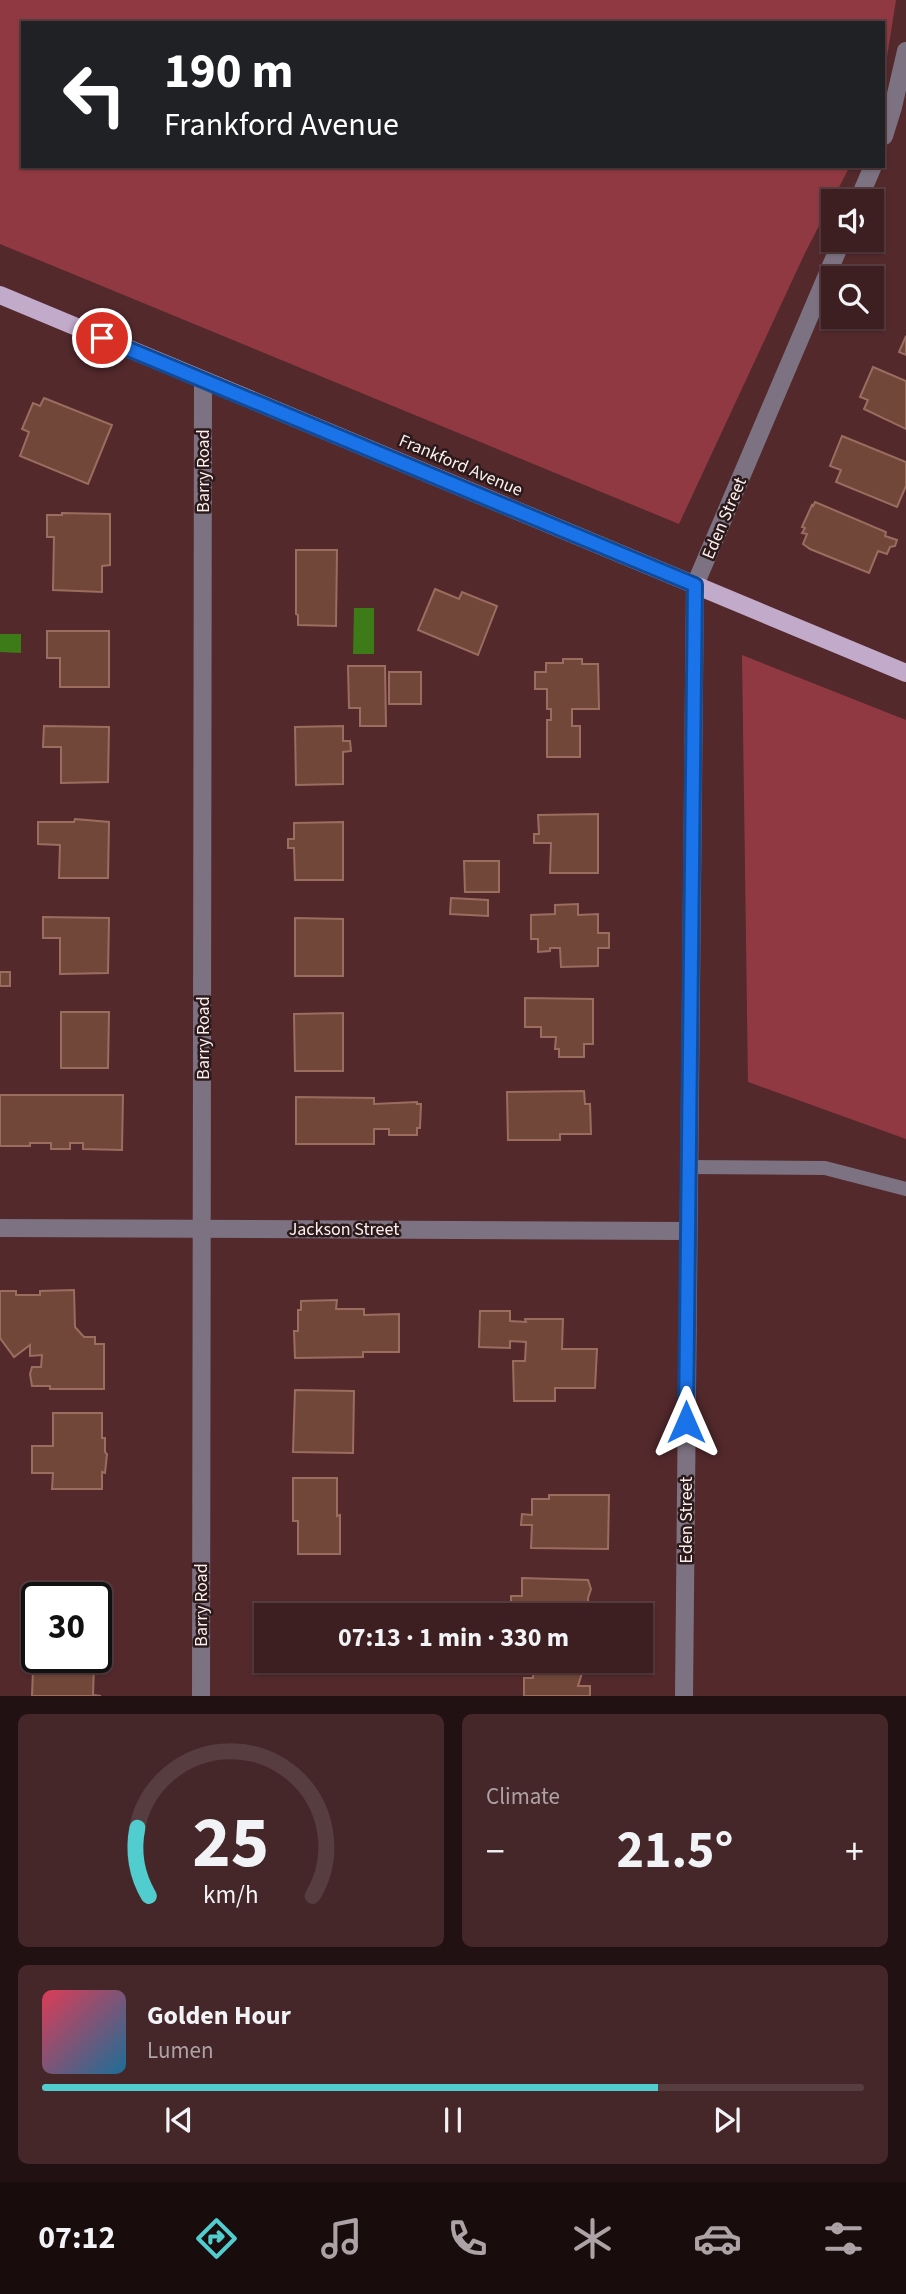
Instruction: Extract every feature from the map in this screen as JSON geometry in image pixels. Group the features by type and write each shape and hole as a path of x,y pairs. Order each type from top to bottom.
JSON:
{"main road":[{"name":"Frankford Avenue","path":"0,295 906,673"}],"street":[{"path":"885,133 906,51"},
{"path":"863,189 872,168"},
{"name":"Eden Street","path":"684,1696 695,585 837,252"},
{"name":"Barry Road","path":"201,1696 204,380"},
{"name":"Jackson Street","path":"0,1228 687,1231"}],"lane":[{"path":"688,1167 825,1168 906,1189"}],"shaded area":[{"path":"0,0 896,0 885,70 885,21 21,21 21,168 849,168 838,189 821,189 821,222 679,524 0,244"},
{"path":"354,608 374,608 374,654 353,654"},
{"path":"0,634 21,634 21,653 0,652"},
{"path":"742,655 906,720 906,1139 748,1082"}],"building":[{"path":"906,336 906,355 899,352"},
{"path":"873,367 906,381 906,429 864,409 868,400 860,397"},
{"path":"44,398 112,425 88,484 20,456 29,432 22,429 33,403 40,406"},
{"path":"842,436 906,462 906,486 897,507 836,482 841,470 830,466"},
{"path":"815,502 886,532 885,536 897,540 895,546 890,547 887,554 878,551 869,573 810,549 803,544 807,534 802,533 805,528 802,527"},
{"path":"110,514 110,565 102,566 102,592 53,590 54,537 47,537 47,515"},
{"path":"296,550 337,550 336,626 298,625"},
{"path":"435,589 459,599 462,592 497,606 478,655 418,630"},
{"path":"47,631 109,631 109,687 60,687 60,658 47,658"},
{"path":"563,659 582,659 582,664 598,664 599,709 572,709 572,726 580,726 580,757 547,757 547,720 551,720 551,709 547,709 547,689 535,689 535,672 546,672 546,663 563,663"},
{"path":"348,666 385,666 386,726 360,726 360,708 349,708"},
{"path":"389,672 421,672 421,704 389,704"},
{"path":"44,726 109,727 108,782 61,783 61,747 43,747"},
{"path":"343,726 343,741 350,741 351,751 343,752 343,784 296,785 295,727"},
{"path":"598,814 598,873 550,873 551,843 534,843 534,834 539,834 538,815"},
{"path":"75,819 109,822 108,878 59,878 60,845 38,844 38,822 74,822"},
{"path":"343,822 343,880 295,880 294,848 288,848 288,839 294,839 294,823"},
{"path":"464,861 499,861 499,892 465,892"},
{"path":"451,898 488,900 488,916 450,914"},
{"path":"578,904 578,915 598,914 598,933 609,933 609,948 598,948 598,966 561,967 560,948 538,952 538,939 531,939 531,915 555,914 555,905"},
{"path":"43,917 109,918 108,973 60,974 60,938 43,938"},
{"path":"295,918 343,919 343,976 295,976"},
{"path":"0,972 10,972 10,986 0,986"},
{"path":"525,998 593,999 593,1044 584,1044 584,1057 559,1057 559,1049 555,1049 556,1037 541,1037 541,1027 525,1027"},
{"path":"61,1012 109,1012 108,1068 61,1068"},
{"path":"343,1013 343,1071 295,1071 294,1014"},
{"path":"584,1091 585,1104 590,1104 591,1134 560,1134 560,1140 508,1140 507,1092"},
{"path":"0,1095 123,1095 122,1150 83,1149 83,1143 70,1143 70,1149 51,1149 51,1143 0,1146"},
{"path":"296,1097 374,1098 374,1104 417,1102 421,1104 420,1128 417,1128 417,1135 389,1135 389,1129 374,1129 374,1144 296,1144"},
{"path":"74,1290 75,1327 84,1337 95,1337 95,1344 104,1344 104,1389 50,1389 50,1386 32,1386 32,1367 41,1367 42,1355 30,1356 30,1345 14,1357 0,1338 0,1291 16,1291 16,1295 40,1295 40,1291"},
{"path":"337,1300 336,1309 364,1309 364,1315 399,1314 399,1352 363,1352 363,1357 295,1358 294,1331 298,1331 301,1301"},
{"path":"480,1311 510,1311 510,1321 563,1319 562,1349 597,1349 595,1388 555,1388 555,1401 514,1401 513,1361 525,1361 526,1342 510,1341 510,1348 479,1347"},
{"path":"295,1390 354,1391 353,1453 293,1452"},
{"path":"53,1413 102,1413 102,1438 105,1438 107,1454 105,1473 102,1472 102,1489 52,1489 53,1473 32,1473 32,1446 53,1446"},
{"path":"293,1478 337,1478 340,1554 298,1554 298,1521 293,1521"},
{"path":"549,1495 609,1495 608,1549 531,1548 532,1525 521,1525 522,1514 532,1515 532,1499 549,1499"},
{"path":"522,1578 588,1580 591,1589 588,1603 511,1603 511,1596 522,1596"},
{"path":"33,1673 94,1673 93,1695 101,1696 32,1696"},
{"path":"533,1673 582,1673 578,1686 590,1686 590,1696 524,1696 524,1678 533,1678"}],"route":[{"path":"102,338 695,585 686,1422"}]}
